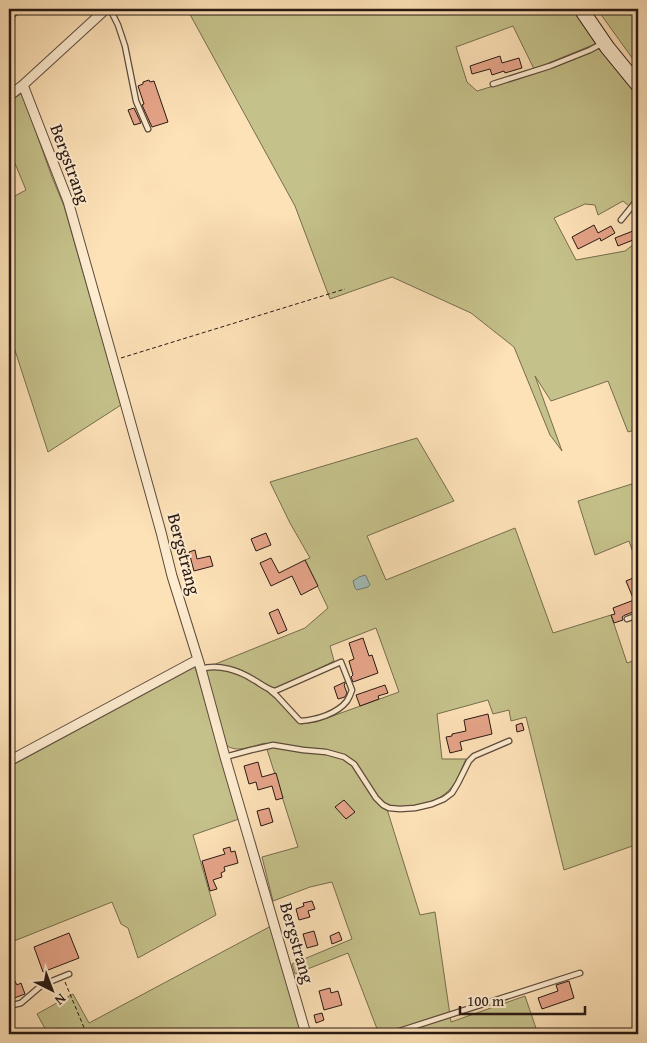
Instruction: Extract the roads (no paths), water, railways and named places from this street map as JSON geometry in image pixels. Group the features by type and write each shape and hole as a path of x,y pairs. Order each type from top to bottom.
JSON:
{"main road":[{"path":"581,9 638,85"}],"street":[{"path":"9,96 23,86 106,9"},
{"name":"Bergstrang","path":"23,86 68,201 172,576 306,1034"},
{"path":"9,761 199,664"}],"lane":[{"path":"110,9 126,46 136,101 148,129"},
{"path":"492,84 558,63 604,42"},
{"path":"621,220 638,199"},
{"path":"627,619 638,615"},
{"path":"199,664 234,671 249,677 277,696 300,721 315,719 340,708 348,700 352,690 341,662 276,691 270,690"},
{"path":"225,757 273,745 326,752 344,757 354,764 376,798 383,805 400,810 432,804 444,799 452,793 469,761 474,756 509,741"},
{"path":"9,1006 21,1003 42,985 69,974"},
{"path":"390,1034 580,974"}],"water":[{"path":"365,575 370,585 357,590 353,581"}]}
